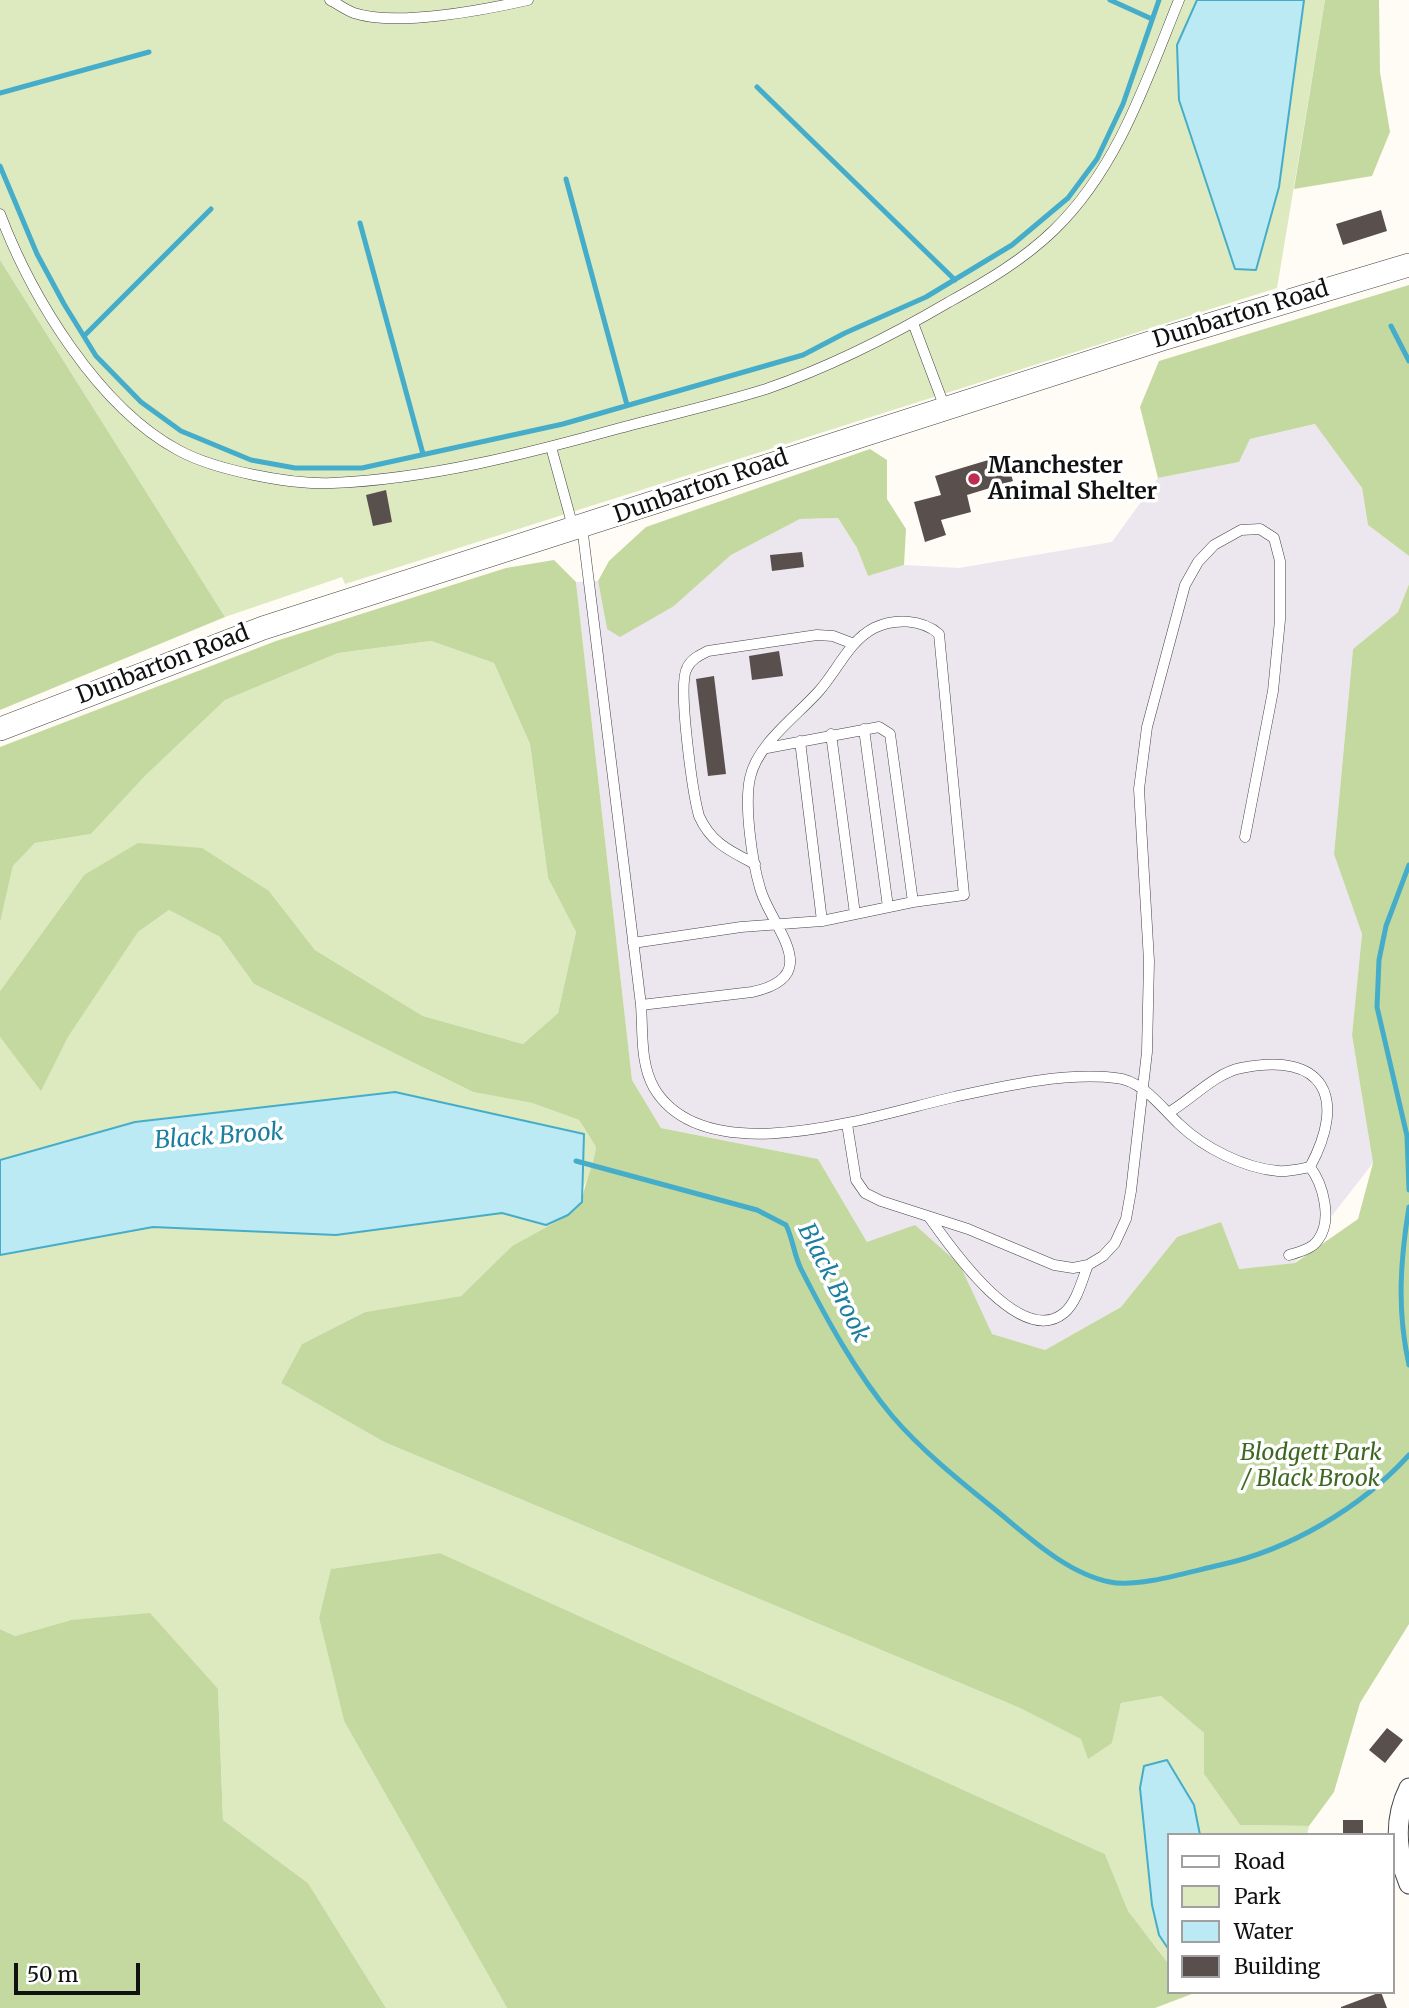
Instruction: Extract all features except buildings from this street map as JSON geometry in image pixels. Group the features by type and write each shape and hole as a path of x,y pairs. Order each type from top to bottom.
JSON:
{"street":[{"name":"Dunbarton Road","path":"0,729 252,631 1212,324 1409,265"},
{"path":"1409,1788 1398,1820 1397,1835 1409,1884"}],"lane":[{"path":"330,0 355,13 389,18 481,10 528,0"},
{"path":"0,214 15,254 64,339 134,421 180,452 244,473 329,484 435,472 551,447 766,388 880,342 1010,268 1055,229 1098,181 1141,93 1179,0"},
{"path":"913,323 946,409"},
{"path":"551,447 578,527 641,1005 643,1055 656,1091 675,1109 696,1123 774,1135 847,1124 955,1097 1056,1080 1119,1077 1143,1089 1207,1144 1257,1167 1281,1172 1310,1167"},
{"path":"929,1216 985,1289 1022,1314 1050,1319 1062,1315 1070,1306 1088,1265 1115,1243 1126,1219 1143,1089 1150,1003 1139,789 1147,727 1185,585 1198,562 1214,545 1241,530 1260,529 1274,538 1280,561 1280,620 1273,691 1245,837"},
{"path":"633,943 741,927 779,926 822,921 913,902 964,895 939,634 931,627 911,621 877,626 854,644 825,684 755,762 748,796 755,864 763,898 779,926 789,945 790,961 783,978 769,988 641,1005"},
{"path":"755,864 716,843 706,832 699,816 683,693 687,667 697,656 708,651 817,635 833,636 854,644"},
{"path":"767,748 879,727 890,734 913,902"},
{"path":"864,729 888,907"},
{"path":"831,734 855,914"},
{"path":"800,741 822,921"},
{"path":"1168,1113 1240,1068 1296,1068 1314,1076 1325,1090 1326,1124 1321,1145 1310,1167"},
{"path":"847,1124 856,1180 865,1193 1054,1265 1073,1268 1088,1265"},
{"path":"1289,1255 1306,1249 1318,1239 1324,1224 1320,1181 1310,1167"}],"shaded area":[{"path":"1316,424 1362,488 1368,525 1409,556 1409,584 1398,612 1353,649 1334,853 1362,934 1352,1035 1373,1163 1295,1263 1239,1269 1177,1237 1121,1307 1045,1350 991,1334 960,1265 867,1242 818,1159 661,1128 632,1080 576,582 598,581 607,629 674,606 731,555 800,519 838,518 857,548 868,576 904,565 959,568 1112,542 1158,478 1239,462 1250,439"}],"green space":[{"path":"0,0 1325,0 1277,288 345,584 342,577 225,617 0,260"},
{"path":"1325,0 1379,0 1380,72 1390,132 1372,176 1294,189"},
{"path":"0,260 225,617 0,710"},
{"path":"1409,285 1409,556 1368,525 1362,488 1315,424 1250,439 1239,462 1158,478 1140,407 1159,361"},
{"path":"870,449 887,460 887,499 906,529 904,565 868,576 857,548 838,518 800,519 731,555 674,606 620,637 607,629 598,581 609,561 646,527"},
{"name":"Blodgett Park / Black Brook","path":"554,560 576,582 632,1080 661,1128 818,1159 867,1242 915,1225 960,1265 992,1334 1045,1350 1121,1307 1177,1237 1221,1222 1239,1269 1295,1263 1358,1219 1373,1163 1352,1035 1362,934 1334,854 1353,649 1398,612 1409,584 1409,1624 1360,1703 1334,1792 1309,1826 1240,1825 1204,1774 1204,1733 1161,1696 1121,1703 1112,1743 1088,1759 1081,1739 1020,1708 384,1442 281,1383 302,1344 365,1312 461,1296 512,1246 568,1215 582,1202 596,1147 579,1120 532,1103 473,1092 254,984 220,937 169,910 138,932 68,1037 41,1091 0,1037 0,991 84,875 138,843 202,848 269,891 315,950 423,1016 523,1044 558,1013 576,932 548,878 530,744 494,663 431,641 338,653 225,700 145,776 91,834 35,843 13,866 0,923 0,747 276,641 506,568"},
{"path":"431,641 494,663 530,744 548,878 576,932 558,1013 523,1044 423,1016 315,950 269,891 84,875 0,991 0,923 13,866 35,843 91,834 145,776 225,700 338,653"},
{"path":"169,910 220,937 254,984 473,1092 532,1103 579,1120 596,1147 594,1167 568,1215 512,1246 461,1296 365,1312 302,1344 281,1383 384,1442 1020,1708 1082,1739 1112,1743 1121,1703 1161,1696 1204,1733 1204,1774 1240,1825 1309,1826 1307,1833 1168,1833 1166,1965 1128,1911 1105,1854 440,1553 332,1569 319,1618 344,1721 507,2008 386,2008 308,1883 223,1820 218,1689 71,1620 15,1636 0,1629 0,1037 41,1090 68,1037 138,932"},
{"path":"440,1553 1105,1854 1128,1911 1168,1964 1168,1994 1192,1994 1155,2008 507,2008 344,1721 319,1618 331,1569"},
{"path":"150,1613 218,1689 223,1820 308,1883 386,2008 0,2008 0,1629 15,1636 71,1620"}],"water":[{"path":"1197,0 1304,0 1279,187 1256,270 1235,269 1179,100 1177,45"},
{"path":"395,1092 584,1134 582,1202 568,1215 546,1225 502,1213 336,1235 153,1227 0,1255 0,1160 135,1122"},
{"path":"1167,1760 1194,1805 1200,1833 1168,1833 1168,1948 1159,1935 1152,1905 1140,1788 1144,1766"}],"waterway":[{"path":"1110,0 1152,19"},
{"path":"0,166 37,254 64,304 96,356 141,402 181,431 251,460 295,468 362,468 563,424 803,355 926,297 1012,245 1068,198 1097,159 1123,104 1159,0"},
{"path":"0,93 149,52"},
{"path":"757,87 955,280"},
{"path":"566,179 627,405"},
{"path":"84,336 211,209"},
{"path":"360,223 423,454"},
{"path":"1391,326 1409,361"},
{"name":"Black Brook","path":"1409,865 1386,926 1379,960 1377,1007 1407,1136 1409,1190"},
{"name":"Black Brook","path":"576,1161 757,1210 786,1225 801,1269 832,1327 854,1364 905,1431 1027,1536 1053,1556 1095,1578 1122,1583 1150,1581 1220,1565 1272,1549 1297,1538 1346,1509 1409,1455"},
{"name":"Black Brook","path":"1409,1207 1401,1286 1409,1365"}],"place":[{"name":"Manchester Animal Shelter","path":"974,479"}]}
